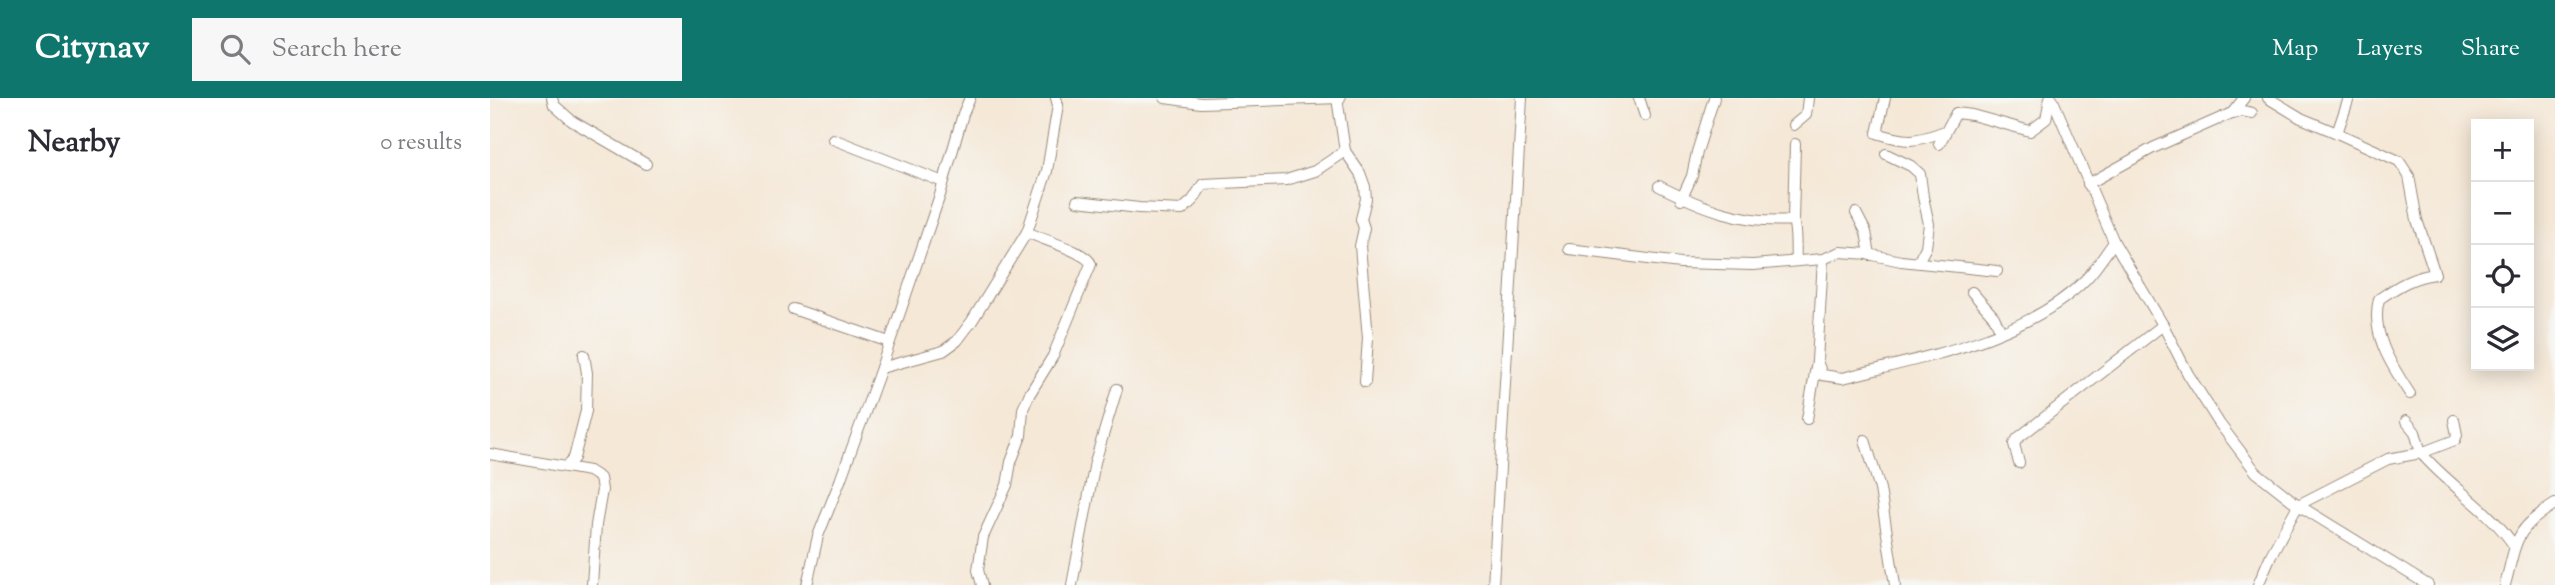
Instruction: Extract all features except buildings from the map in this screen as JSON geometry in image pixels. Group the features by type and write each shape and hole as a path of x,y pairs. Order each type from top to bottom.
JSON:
{"street":[{"path":"552,98 554,105 572,121 646,164"},
{"path":"807,585 818,536 881,368 970,98"},
{"path":"1165,98 1201,103 1339,98 1345,150 1360,173 1365,187 1366,200 1362,219 1364,229 1360,246 1368,338 1365,382"},
{"path":"1493,585 1522,98"},
{"path":"1639,98 1645,116"},
{"path":"1681,199 1692,176 1714,98"},
{"path":"1794,125 1806,115 1808,98"},
{"path":"1885,98 1877,133 1891,138 1918,141 1945,131"},
{"path":"1939,144 1956,113 2030,131 2046,119 2051,98"},
{"path":"2051,98 2114,242 2164,325 2188,374 2256,472 2298,505 2427,585"},
{"path":"2232,113 2244,98"},
{"path":"2268,98 2283,108 2399,160 2409,176 2417,220 2435,274 2410,279 2379,299 2376,318 2380,341 2410,394"},
{"path":"2337,133 2349,98"},
{"path":"881,368 935,354 957,341 994,287 1027,232 1047,172 1059,101"},
{"path":"2088,184 2153,148 2232,113 2252,113"},
{"path":"833,139 943,182"},
{"path":"1795,144 1793,220 1796,231 1796,261"},
{"path":"1077,201 1182,210 1193,200 1203,184 1286,180 1315,171 1345,150"},
{"path":"1886,154 1911,166 1920,174 1930,224 1926,247 1918,262"},
{"path":"1659,186 1681,199 1739,218 1769,222 1793,220"},
{"path":"1856,213 1866,232 1870,254"},
{"path":"982,585 978,570 983,537 1007,485 1011,462 1021,436 1023,409 1053,356 1091,264 1081,253 1027,232"},
{"path":"1817,361 1822,375 1843,379 1966,345 2001,332 2034,318 2063,299 2086,279 2114,242"},
{"path":"1569,249 1680,263 1753,265 1823,259 1840,252 1997,271"},
{"path":"1807,419 1817,361 1823,259"},
{"path":"1972,292 1994,317 2001,332"},
{"path":"793,309 889,342"},
{"path":"2020,463 2014,444 2018,438 2164,325"},
{"path":"566,467 574,458 587,401 584,355"},
{"path":"1072,585 1092,473 1117,389"},
{"path":"2258,585 2298,505 2388,459 2421,453 2455,440 2457,428 2454,420"},
{"path":"2406,421 2415,432 2421,453 2438,473 2469,496 2504,531 2515,547"},
{"path":"1866,440 1885,512 1886,536 1895,585"},
{"path":"490,454 596,474 602,482 592,585"},
{"path":"574,458 578,469"},
{"path":"2505,585 2518,535 2555,504"}]}
